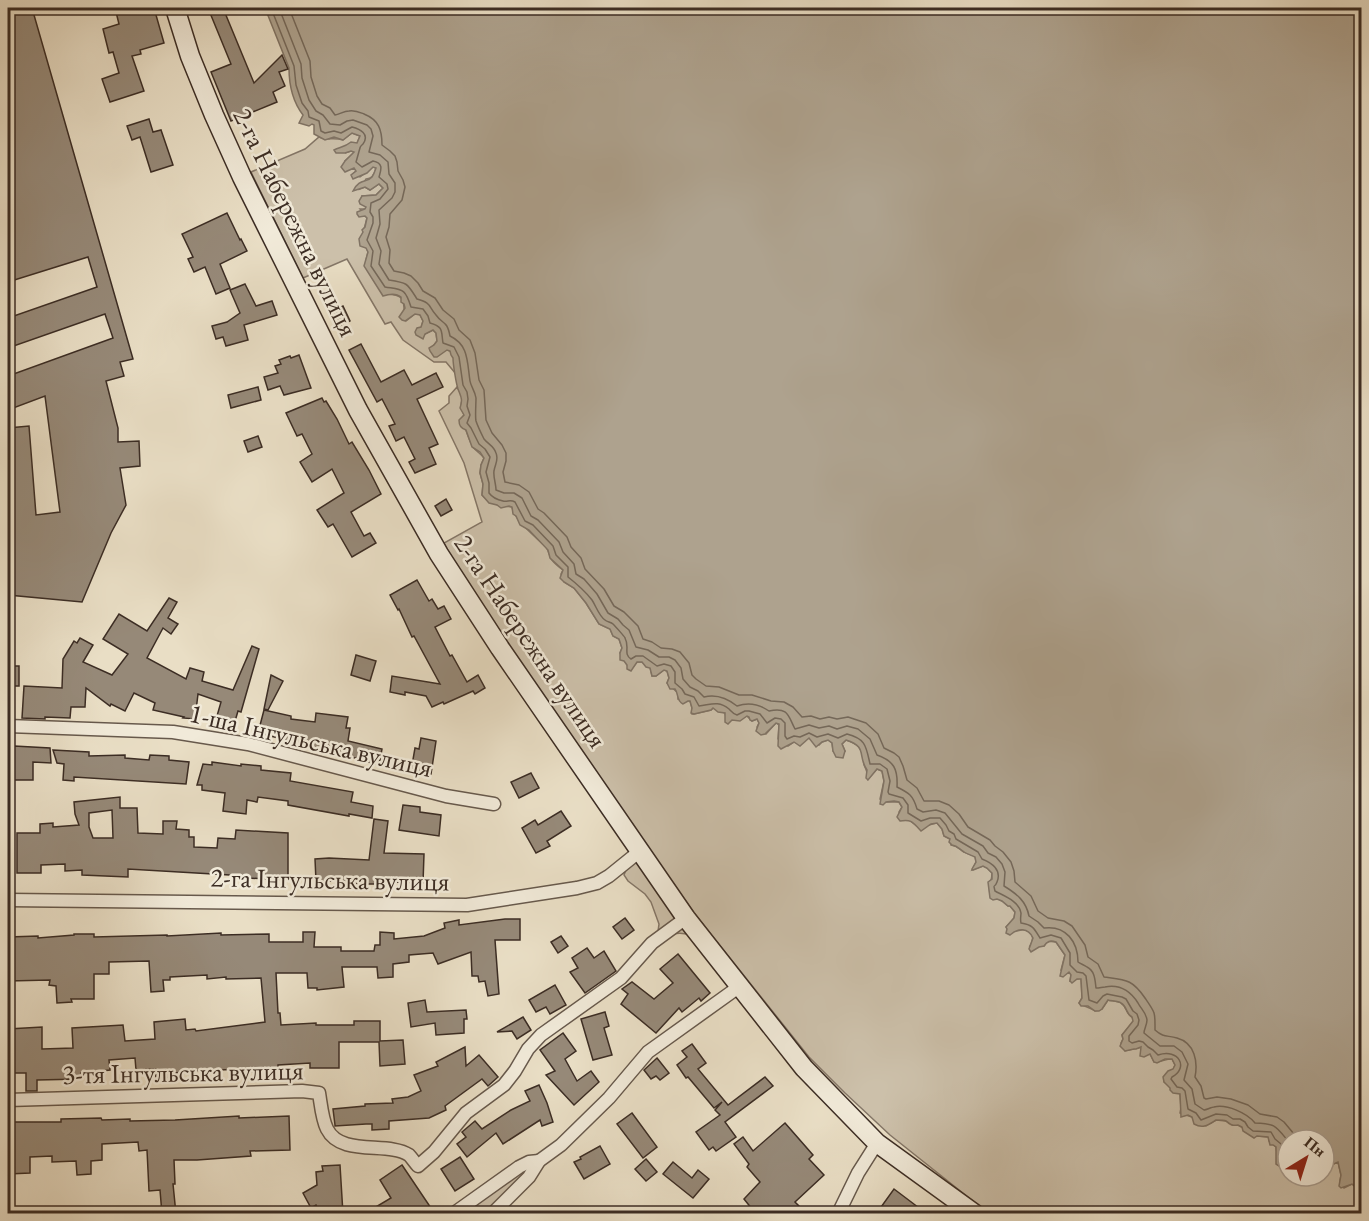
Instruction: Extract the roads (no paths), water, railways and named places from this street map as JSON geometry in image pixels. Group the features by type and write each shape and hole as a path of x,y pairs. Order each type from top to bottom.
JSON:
{"main road":[{"name":"2-га Набережна вулиця","path":"175,8 194,66 237,167 358,410 439,554 500,648 686,918 804,1068 877,1143 975,1214"}],"street":[{"name":"1-ша Інгульська вулиця","path":"8,726 126,729 183,734 248,744 446,796 495,804"},
{"name":"2-га Інгульська вулиця","path":"8,900 467,905 597,883 640,851"},
{"name":"3-тя Інгульська вулиця","path":"8,1100 319,1093 324,1122 336,1140 348,1144 398,1151 409,1156 418,1166 434,1152 466,1113 504,1085 528,1049 541,1035 621,978 652,943 686,918"},
{"path":"453,1214 519,1167 538,1161 561,1145 609,1098 648,1052 740,986"},
{"path":"838,1214 858,1173 877,1143"},
{"path":"492,1214 530,1177 538,1161"}],"water":[{"path":"265,8 1361,8 1361,1189 1352,1184 1341,1188 1339,1186 1341,1175 1338,1162 1336,1163 1336,1128 1276,1128 1276,1147 1270,1145 1268,1137 1254,1138 1238,1125 1216,1120 1208,1125 1200,1126 1194,1124 1192,1117 1188,1115 1181,1117 1180,1094 1170,1090 1163,1077 1175,1065 1172,1059 1154,1062 1150,1054 1140,1056 1141,1047 1125,1051 1120,1046 1122,1035 1133,1021 1125,1006 1120,1002 1108,1000 1099,1011 1088,1006 1081,1006 1079,1003 1082,998 1081,979 1072,983 1069,972 1063,977 1060,976 1065,955 1056,942 1049,941 1031,952 1029,949 1033,938 1026,930 1016,931 1010,935 1006,933 1006,927 1014,918 1015,912 1002,901 990,898 988,882 992,879 992,873 983,866 973,870 975,857 952,845 937,823 921,831 910,821 900,821 897,817 902,807 899,802 880,804 884,781 882,771 877,769 868,780 860,749 853,743 846,740 842,744 845,751 843,758 836,757 832,743 828,740 816,747 809,738 800,746 794,742 781,749 778,746 779,724 776,723 761,735 756,731 759,723 757,719 752,721 747,716 740,721 732,720 728,724 725,722 725,713 713,708 691,713 690,701 681,703 675,689 670,689 667,683 669,678 667,671 664,670 652,676 650,668 642,662 637,662 631,671 627,669 624,661 620,660 622,648 619,639 613,636 610,629 599,624 574,588 560,578 563,570 550,558 548,550 529,530 520,525 513,514 512,507 501,508 489,503 482,495 483,484 480,473 484,458 472,447 466,430 459,424 459,420 464,415 460,408 461,398 450,351 447,350 434,357 429,348 437,341 436,333 433,330 425,334 423,339 416,335 417,328 421,327 423,321 420,315 415,314 405,321 402,320 399,317 405,308 401,297 392,294 383,296 364,266 368,252 366,248 360,246 359,239 367,218 359,217 357,214 366,207 359,201 362,196 376,195 383,188 379,184 370,190 365,187 353,191 360,182 372,177 376,168 373,167 367,173 353,179 351,175 356,171 354,168 345,172 341,167 354,152 336,153 334,150 351,142 357,143 360,136 352,133 343,140 334,137 325,140 314,134 314,125 299,123 303,115 294,99 289,68"}]}
